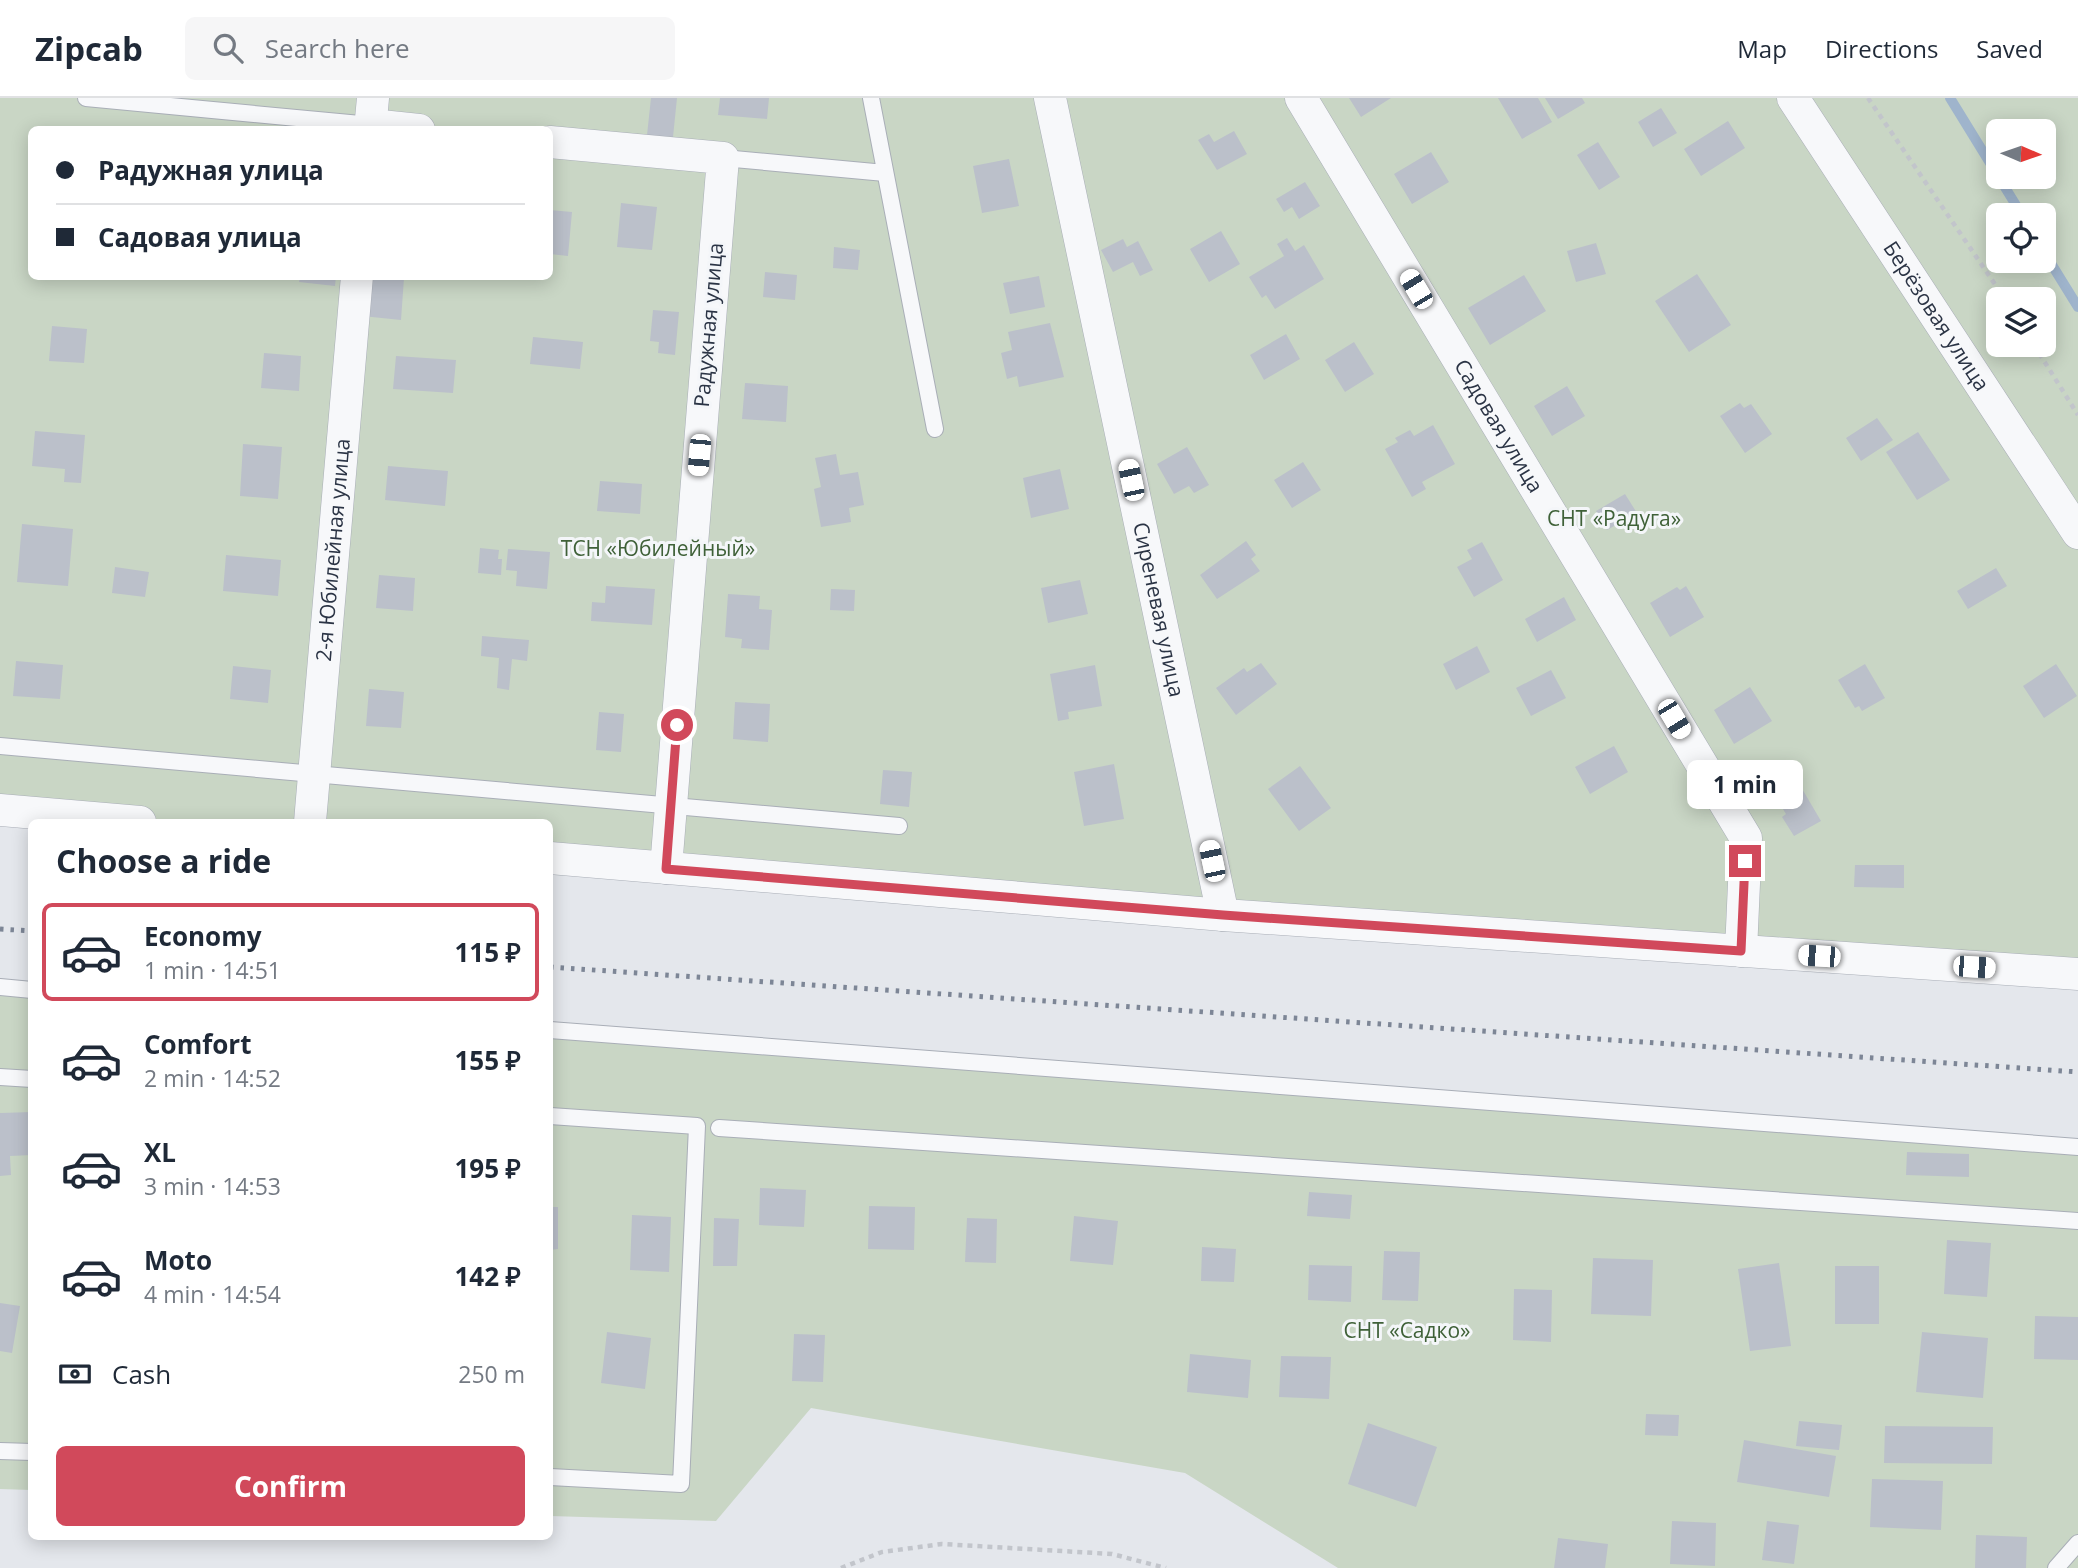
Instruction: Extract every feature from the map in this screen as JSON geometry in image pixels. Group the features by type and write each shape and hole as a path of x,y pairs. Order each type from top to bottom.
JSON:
{"street":[{"name":"Сиреневая улица","path":"1050,98 1223,915"},
{"name":"Садовая улица","path":"1301,98 1746,838 1741,951"},
{"name":"Берёзовая улица","path":"1793,98 2078,533"},
{"path":"371,117 404,126"},
{"path":"553,142 723,158"},
{"name":"Радужная улица","path":"666,869 723,158"},
{"name":"2-я Юбилейная улица","path":"310,819 357,280"},
{"path":"0,810 105,819"},
{"path":"553,858 1223,915 2078,974"}],"lane":[{"path":"86,98 371,117"},
{"path":"871,98 935,429"},
{"path":"723,158 885,173"},
{"path":"0,746 899,826"},
{"path":"0,987 28,990"},
{"path":"553,1030 2078,1147"},
{"path":"0,1077 28,1079"},
{"path":"553,1116 697,1126 681,1483 553,1477"},
{"path":"719,1128 2078,1221"},
{"path":"0,1451 28,1452"},
{"path":"2056,1568 2078,1543"}],"path":[{"path":"1868,98 1997,287"},
{"path":"2042,357 2078,415"},
{"path":"841,1568 882,1552 942,1544 1112,1554 1166,1568"}],"green space":[{"path":"0,98 2078,98 2078,974 553,858 553,819 105,819 0,810"},
{"path":"0,987 28,990 28,1490 0,1489"},
{"name":"СНТ «Садко»","path":"553,1030 2078,1143 2078,1568 1338,1568 1185,1473 811,1408 716,1521 553,1516"}],"building":[{"path":"651,98 677,98 673,137 647,135"},
{"path":"720,98 769,98 767,119 718,115"},
{"path":"1349,98 1391,98 1361,117"},
{"path":"1498,98 1538,98 1552,122 1522,139"},
{"path":"1545,98 1582,98 1585,103 1558,119"},
{"path":"1661,108 1677,133 1653,147 1638,122"},
{"path":"1728,121 1745,148 1701,176 1684,149"},
{"path":"1234,131 1247,154 1217,170 1198,140 1209,134 1214,142"},
{"path":"1598,142 1620,177 1599,190 1577,155"},
{"path":"1431,152 1449,182 1412,204 1394,174"},
{"path":"1009,159 1019,206 982,213 973,166"},
{"path":"1305,182 1320,206 1299,219 1292,207 1284,212 1276,199"},
{"path":"621,203 657,207 652,250 617,247"},
{"path":"553,210 572,212 568,256 553,254"},
{"path":"1221,231 1240,264 1209,282 1190,249"},
{"path":"1287,238 1295,251 1304,245 1324,279 1275,309 1266,295 1262,298 1249,277 1284,256 1277,244"},
{"path":"1123,239 1127,247 1138,241 1153,270 1140,276 1133,262 1113,272 1101,250"},
{"path":"1596,243 1606,274 1576,282 1567,251"},
{"path":"834,247 860,250 858,270 833,268"},
{"path":"765,272 797,275 795,300 763,297"},
{"path":"1697,274 1731,325 1689,352 1655,301"},
{"path":"1524,275 1546,311 1490,345 1468,308"},
{"path":"1039,276 1045,307 1010,314 1003,283"},
{"path":"299,280 336,280 335,286"},
{"path":"365,280 404,280 401,320 362,316"},
{"path":"653,310 679,312 675,355 658,353 659,342 650,341"},
{"path":"1050,323 1064,377 1019,387 1017,376 1007,379 1001,353 1012,350 1008,332"},
{"path":"52,326 87,329 84,363 49,361"},
{"path":"1286,334 1300,359 1264,380 1250,355"},
{"path":"533,337 583,342 580,369 530,364"},
{"path":"1354,342 1374,374 1345,392 1325,360"},
{"path":"264,353 301,356 299,391 261,388"},
{"path":"396,356 456,360 453,393 393,389"},
{"path":"745,383 788,386 786,422 742,419"},
{"path":"1567,386 1585,416 1552,436 1534,406"},
{"path":"1740,403 1744,408 1751,404 1772,434 1745,453 1720,416"},
{"path":"1877,418 1893,440 1861,461 1846,438"},
{"path":"1433,425 1455,464 1422,482 1426,489 1412,497 1385,449 1398,442 1395,438 1410,430 1414,436"},
{"path":"35,431 85,435 81,483 64,482 65,469 32,466"},
{"path":"1918,432 1950,480 1917,500 1886,452"},
{"path":"243,444 282,447 278,499 240,496"},
{"path":"1187,447 1209,485 1194,493 1189,486 1174,494 1157,464"},
{"path":"836,454 840,475 858,472 864,505 849,508 851,522 821,527 814,489 821,487 815,458"},
{"path":"1303,462 1321,490 1292,508 1274,480"},
{"path":"388,466 448,471 445,506 385,500"},
{"path":"1060,469 1069,509 1031,518 1023,478"},
{"path":"600,481 642,484 640,514 597,511"},
{"path":"1625,494 1637,513 1607,530 1596,511"},
{"path":"22,524 73,529 68,586 17,582"},
{"path":"1246,541 1256,555 1251,559 1260,571 1217,599 1200,575"},
{"path":"1482,542 1503,580 1474,597 1457,567 1472,559 1467,550"},
{"path":"480,548 499,550 498,559 502,559 501,575 478,573"},
{"path":"508,549 550,552 547,589 516,586 517,571 506,570"},
{"path":"226,555 281,560 278,596 223,591"},
{"path":"115,567 149,572 145,597 112,593"},
{"path":"1996,568 2007,586 1968,609 1957,591"},
{"path":"379,575 415,578 413,611 376,608"},
{"path":"1080,580 1088,614 1048,623 1041,588"},
{"path":"606,586 655,589 652,625 591,621 592,602 605,603"},
{"path":"1686,586 1704,617 1670,637 1650,603 1677,587 1680,590"},
{"path":"831,589 855,590 854,611 830,610"},
{"path":"728,594 760,596 759,609 772,610 769,650 741,648 742,639 725,637"},
{"path":"1564,597 1576,620 1537,642 1525,619"},
{"path":"482,636 529,640 527,661 512,659 509,690 497,688 499,658 481,656"},
{"path":"1477,646 1490,672 1456,690 1443,664"},
{"path":"16,661 63,665 60,699 13,696"},
{"path":"1261,663 1277,684 1236,715 1216,688 1244,668 1247,672"},
{"path":"1865,664 1885,698 1862,711 1859,706 1855,708 1838,680"},
{"path":"2056,664 2077,696 2044,718 2023,686"},
{"path":"1095,665 1102,706 1068,712 1069,719 1058,721 1050,674"},
{"path":"233,666 271,670 268,703 230,699"},
{"path":"1551,670 1566,698 1531,716 1516,688"},
{"path":"1750,687 1772,721 1734,744 1714,710"},
{"path":"369,689 404,692 401,728 366,726"},
{"path":"735,702 770,704 768,742 733,739"},
{"path":"599,712 624,714 621,752 596,750"},
{"path":"1614,746 1628,772 1590,794 1575,767"},
{"path":"1114,764 1124,819 1084,826 1074,772"},
{"path":"1300,766 1331,808 1299,831 1268,789"},
{"path":"883,770 912,772 909,807 880,804"},
{"path":"1801,787 1821,821 1794,836 1782,817 1786,814 1778,801"},
{"path":"1855,865 1904,865 1904,888 1854,887"},
{"path":"28,1112 28,1155 10,1156 11,1175 0,1176 0,1113"},
{"path":"1907,1152 1969,1154 1969,1177 1906,1175"},
{"path":"760,1188 806,1190 804,1227 759,1225"},
{"path":"1309,1192 1352,1195 1350,1219 1307,1216"},
{"path":"869,1206 915,1207 914,1250 868,1249"},
{"path":"553,1207 558,1207 558,1249 553,1250"},
{"path":"632,1215 671,1217 669,1272 630,1270"},
{"path":"1074,1216 1118,1221 1113,1265 1070,1261"},
{"path":"714,1218 739,1219 737,1266 713,1266"},
{"path":"967,1218 997,1219 996,1263 965,1262"},
{"path":"1947,1240 1991,1243 1987,1297 1944,1294"},
{"path":"1202,1247 1236,1249 1234,1282 1201,1281"},
{"path":"1384,1251 1420,1252 1418,1301 1382,1300"},
{"path":"1593,1258 1653,1260 1651,1316 1591,1314"},
{"path":"1779,1263 1791,1346 1750,1351 1738,1269"},
{"path":"1309,1265 1352,1266 1351,1302 1308,1300"},
{"path":"1835,1266 1879,1266 1879,1324 1835,1324"},
{"path":"1514,1289 1552,1290 1551,1342 1513,1340"},
{"path":"0,1303 20,1306 12,1353 0,1351"},
{"path":"2035,1316 2078,1317 2078,1360 2034,1359"},
{"path":"607,1332 651,1338 645,1389 601,1383"},
{"path":"1922,1332 1988,1338 1983,1398 1916,1392"},
{"path":"794,1334 825,1335 823,1382 792,1381"},
{"path":"1190,1354 1251,1360 1248,1398 1187,1392"},
{"path":"1281,1356 1331,1357 1329,1399 1279,1397"},
{"path":"1646,1414 1679,1415 1678,1436 1645,1435"},
{"path":"1799,1421 1842,1425 1839,1450 1796,1446"},
{"path":"1368,1423 1437,1447 1416,1507 1348,1484"},
{"path":"1885,1426 1993,1427 1992,1464 1884,1463"},
{"path":"1744,1440 1836,1456 1829,1497 1737,1482"},
{"path":"1872,1479 1943,1481 1941,1530 1870,1527"},
{"path":"1672,1521 1716,1523 1715,1566 1670,1564"},
{"path":"1767,1521 1799,1525 1794,1564 1762,1560"},
{"path":"1976,1535 2027,1537 2026,1568 1975,1568"},
{"path":"1558,1538 1608,1544 1605,1568 1554,1568"}],"waterway":[{"path":"1950,98 2015,203"},
{"path":"2056,271 2078,307"}],"railway":[{"path":"0,929 28,931"},
{"path":"553,967 2078,1072"}],"route":[{"path":"677,725 666,869 1025,900 1741,951 1745,861"}],"park label":[{"name":"СНТ «Радуга»","path":"1614,519"},
{"name":"ТСН «Юбилейный»","path":"658,549"}]}
